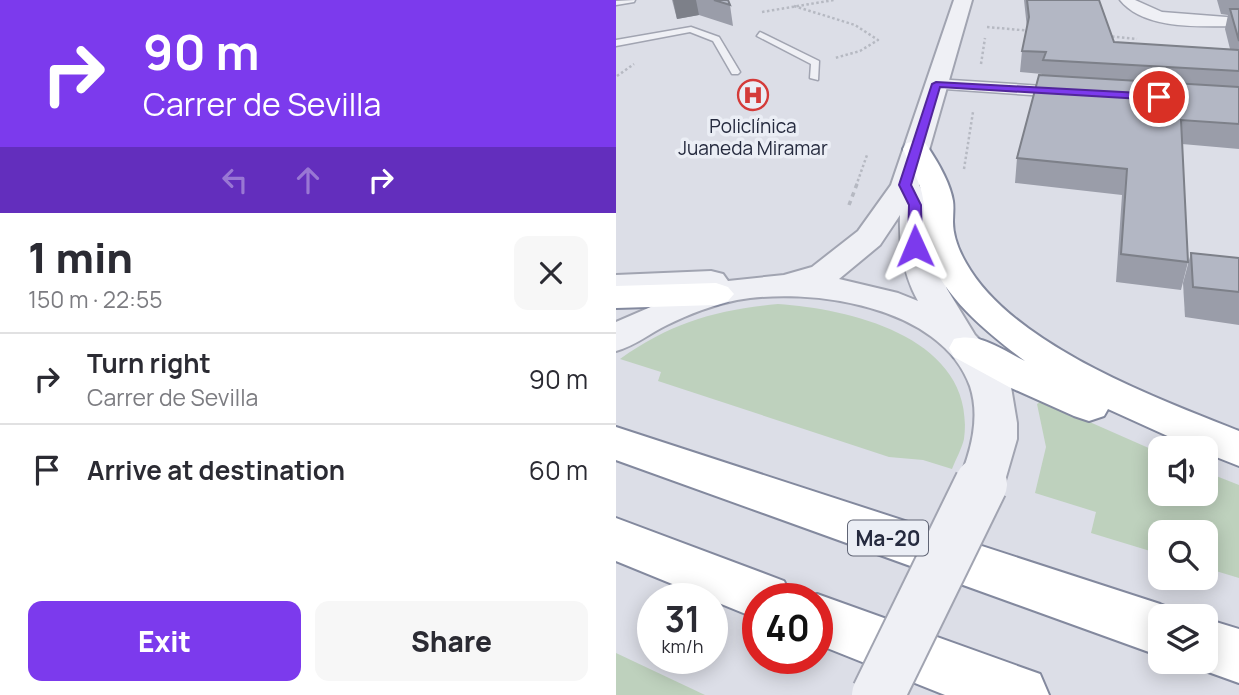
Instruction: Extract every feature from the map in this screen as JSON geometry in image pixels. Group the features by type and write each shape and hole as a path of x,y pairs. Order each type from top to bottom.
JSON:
{"highway":[{"path":"915,149 938,198 937,226 945,255 962,284 995,321 1018,340 1098,385 1239,449"},
{"path":"616,297 716,294"},
{"path":"963,344 1023,377 1163,436"},
{"name":"Ma-20","path":"616,443 1148,626"},
{"path":"1218,459 1239,467"},
{"path":"616,540 742,589"},
{"path":"833,625 1019,695"},
{"path":"1218,649 1239,656"}],"street":[{"path":"616,339 660,314 716,294 780,285 824,274 856,251 869,238 905,185 962,0"},
{"path":"1127,0 1131,7 1151,14 1239,22"},
{"path":"936,84 1092,93"},
{"path":"616,285 705,282 764,273 791,265 838,241 855,223 905,185"},
{"path":"878,695 981,484 993,450 996,421 992,395 929,289 915,246 915,205 905,185"},
{"path":"780,285 818,286 864,293 916,313 963,344"}],"lane":[{"path":"616,3 631,0"},
{"path":"616,43 691,29 716,39 735,72"},
{"path":"760,34 816,63 814,78"}],"path":[{"path":"775,8 777,0"},
{"path":"761,12 834,0"},
{"path":"794,6 855,25 878,40 860,51 816,63"},
{"path":"963,174 973,113 985,100 988,88 989,76 980,67 988,22"},
{"path":"987,27 1032,31"},
{"path":"1100,36 1142,39"},
{"path":"617,76 633,65"},
{"path":"848,211 867,155"}],"green space":[{"path":"778,304 841,313 873,323 904,336 931,354 951,376 963,405 964,439 952,469 923,460 889,457 658,381 661,372 620,359 658,336 695,320 734,310"},
{"path":"1042,401 1148,448 1148,506 1218,506 1218,477 1239,485 1239,578 1218,572 1218,520 1148,520 1148,550 1091,533 1096,512 1035,493 1046,447 1037,404"},
{"path":"616,653 637,663 637,674 660,674 705,695 616,695"}],"building":[{"path":"714,0 728,0 730,5"},
{"path":"1027,0 1099,0 1114,42 1239,50 1239,71 1043,60 1046,52 1022,51 1029,17"},
{"path":"1230,9 1239,9 1239,41"},
{"path":"1039,75 1239,87 1239,124 1181,120 1188,262 1121,254 1127,169 1017,158"},
{"path":"1191,253 1239,258 1239,292 1193,287"}],"place":[{"name":"Policlínica Juaneda Miramar","path":"753,95"}],"route":[{"path":"915,246 915,205 905,185 936,84 1159,97"}]}
